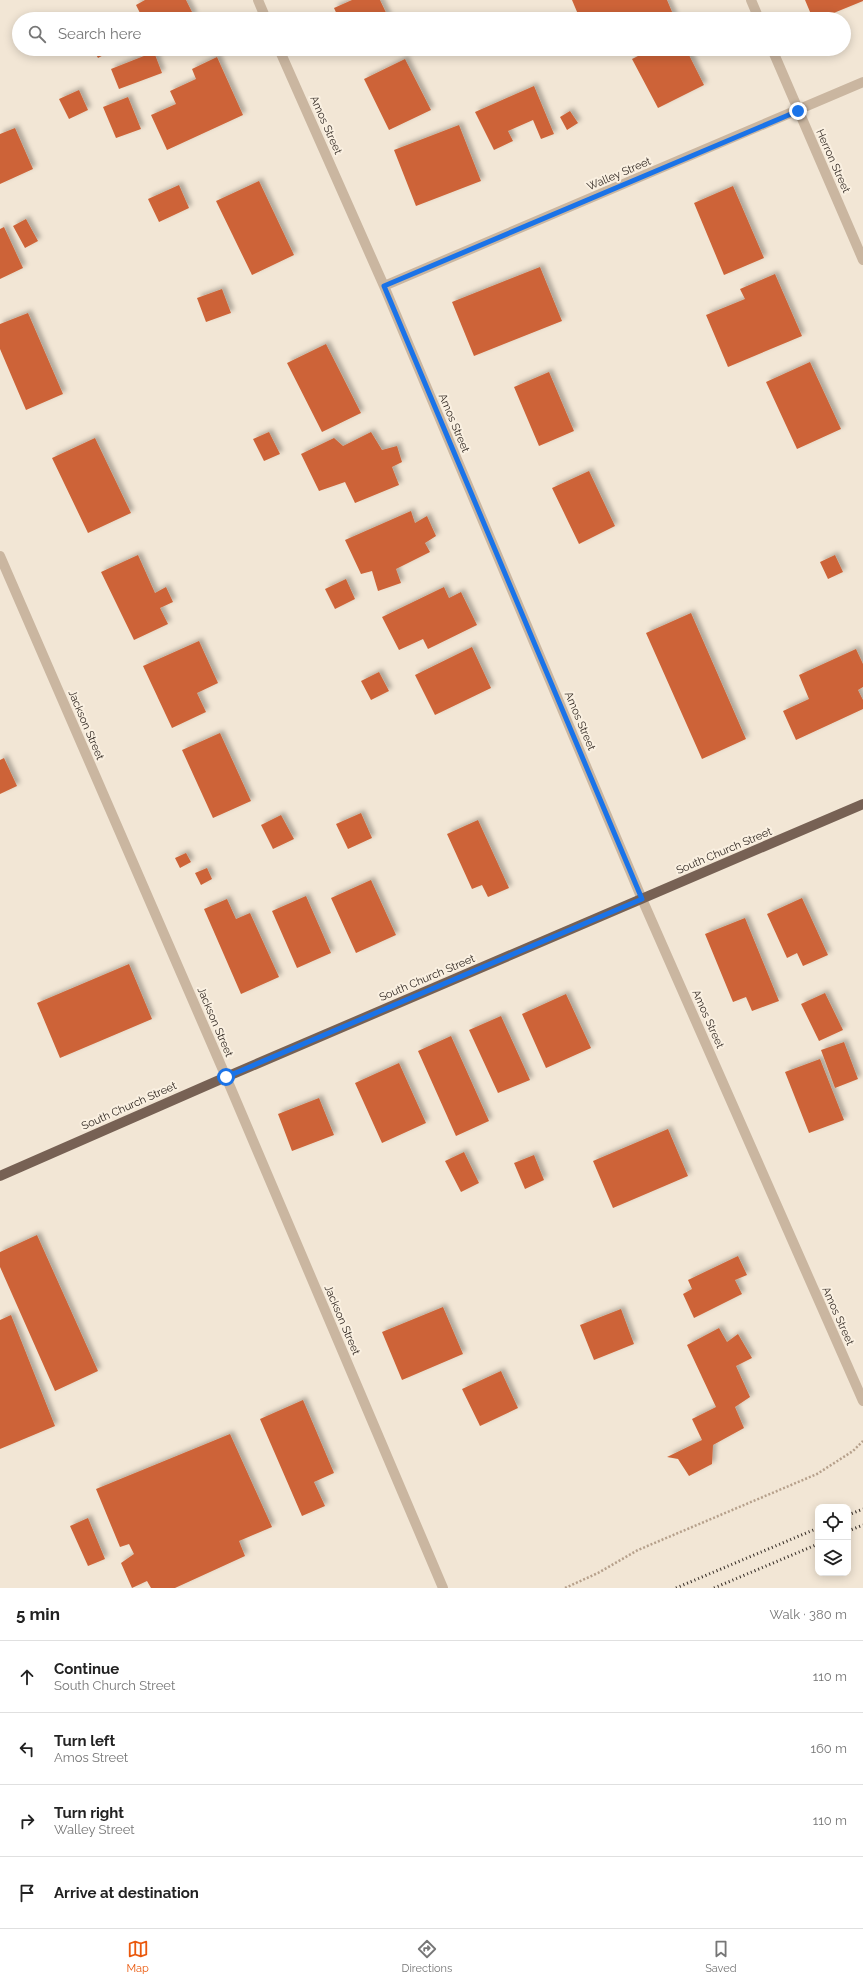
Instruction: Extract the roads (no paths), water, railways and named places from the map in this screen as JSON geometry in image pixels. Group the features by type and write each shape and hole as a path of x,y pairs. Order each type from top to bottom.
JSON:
{"main road":[{"name":"South Church Street","path":"0,1176 226,1077 863,804"}],"street":[{"path":"258,0 263,12"},
{"path":"751,0 756,12"},
{"name":"Amos Street","path":"282,56 384,286 642,899 863,1401"},
{"name":"Herron Street","path":"775,56 863,260"},
{"name":"Walley Street","path":"384,286 798,111 863,82"},
{"name":"Jackson Street","path":"0,556 226,1077 442,1588"}],"railway":[{"path":"851,1514 863,1509"},
{"path":"851,1530 863,1525"},
{"path":"676,1588 815,1529"},
{"path":"714,1588 815,1545"}]}
